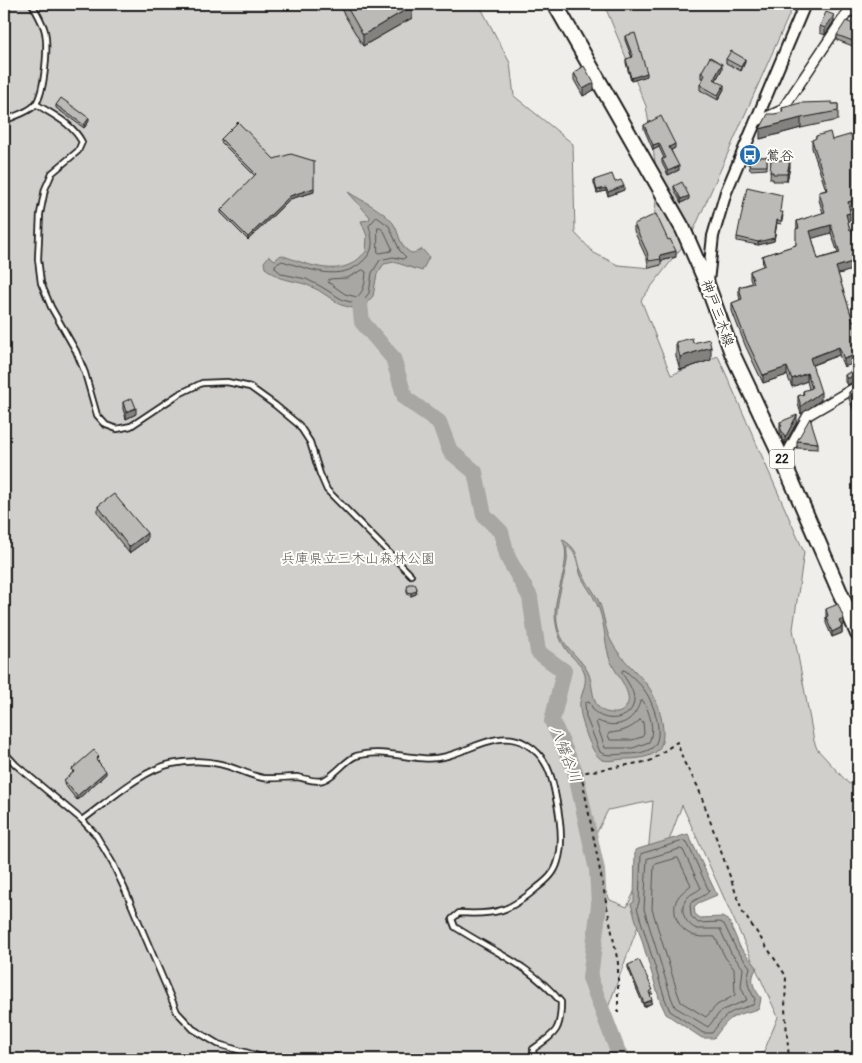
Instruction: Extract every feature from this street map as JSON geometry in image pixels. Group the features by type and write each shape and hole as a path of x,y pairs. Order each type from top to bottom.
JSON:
{"main road":[{"name":"神戸三木線","path":"555,4 683,229 708,284 732,353 858,634"}],"street":[{"path":"708,284 710,257 719,214 731,177 805,4"},
{"path":"755,122 782,110 849,10 858,13"},
{"path":"782,461 808,415 858,386"}],"lane":[{"path":"4,121 28,110 36,104 43,82 46,60 44,30 32,4"},
{"path":"36,104 68,124 77,133 82,142 78,151 52,173 45,189 40,214 38,259 41,283 51,307 76,351 86,374 97,416 106,424 117,428 130,426 179,394 202,383 228,382 250,387 299,425 310,442 327,490 411,575"},
{"path":"82,820 142,776 169,764 194,761 219,764 266,778 299,777 315,781 324,780 354,756 368,753 418,758 442,757 490,741 510,738 525,743 540,756 551,773 559,810 561,839 559,861 552,875 521,902 504,911 484,914 459,913 452,919 455,927 529,970 561,1002 561,1017 556,1033 533,1048 534,1059"},
{"path":"4,752 16,765 82,820 96,836 113,864 126,892 177,1012 194,1029 218,1044 268,1059"},
{"path":"313,1059 336,1057 343,1059"}],"path":[{"path":"618,1012 618,963 581,774 650,761 678,742 684,762 698,788 743,913 786,976 789,1059"}],"green space":[{"name":"兵庫県立三木山森林公園","path":"4,4 337,4 359,34 370,4 479,4 510,63 514,96 573,144 575,233 594,253 618,265 651,268 658,180 646,106 604,4 794,4 692,234 641,300 671,375 718,356 804,552 793,629 814,741 817,749 848,783 858,783 858,1059 761,1059 778,1017 682,805 601,1027 618,1059 4,1059","holes":["653,801 647,864 627,907 610,900 600,879 595,836 608,810"]}],"water":[{"path":"348,192 378,209 388,218 395,226 403,245 408,251 413,253 422,249 429,257 422,271 394,262 384,264 377,274 373,296 363,307 357,309 341,305 305,284 280,278 265,268 264,262 269,256 275,260 281,255 306,264 334,268 343,267 357,260 366,252 367,236 361,221 369,220 370,217"},
{"path":"562,539 575,551 582,573 599,601 608,634 614,646 652,692 659,709 663,736 658,750 651,755 605,761 598,757 590,743 583,724 580,708 585,673 563,644 556,624 556,604 565,565 565,547","holes":["567,546 571,549 581,576 599,609 609,657 628,694 627,705 619,712 605,712 596,704 588,672 564,642 558,628 557,612 567,561"]},
{"path":"688,834 717,895 698,903 694,907 695,914 700,918 722,917 729,921 740,947 757,967 753,976 753,983 761,998 759,1009 733,1017 714,1038 702,1038 666,1014 660,1001 631,904 634,902 635,850"}],"building":[{"path":"345,4 411,4 412,6 363,35"},
{"path":"826,12 834,15 825,28 820,26"},
{"path":"846,21 858,26 858,43 837,35"},
{"path":"635,33 647,73 631,78 626,59 633,57 625,36"},
{"path":"731,51 745,59 741,67 726,59"},
{"path":"710,57 722,64 714,79 724,85 718,95 700,85 705,75 701,73"},
{"path":"584,66 594,83 583,89 574,73"},
{"path":"61,98 89,118 84,125 56,105"},
{"path":"832,102 832,104 838,104 838,111 760,129 768,114 783,112 782,108 800,103"},
{"path":"661,116 675,144 669,147 679,166 668,171 662,159 666,158 659,143 653,145 644,125"},
{"path":"238,122 274,159 291,154 314,161 314,188 290,196 248,237 221,210 256,174 221,139"},
{"path":"830,132 832,140 856,133 856,136 858,135 858,199 848,202 850,213 846,214 850,230 852,230 856,244 858,243 858,260 836,267 853,321 858,319 858,354 844,359 839,347 810,358 821,392 801,406 798,396 804,394 803,391 812,388 807,373 792,379 787,367 763,375 745,337 732,303 742,299 739,287 754,283 750,271 765,265 762,256 796,245 796,229 799,228 797,221 825,212 819,192 828,190 812,140 816,136","holes":["831,225 840,253 818,259 810,231"]},
{"path":"748,153 758,157 767,157 767,166 750,166 749,161 746,160"},
{"path":"771,160 790,160 787,174 773,174 773,172 770,172"},
{"path":"612,174 615,182 621,180 624,186 608,192 606,188 597,190 594,180"},
{"path":"682,182 689,196 681,199 674,186"},
{"path":"747,187 782,195 780,212 783,212 781,221 777,220 774,238 758,242 737,237"},
{"path":"656,214 668,240 670,239 676,251 660,255 661,259 649,261 647,252 634,224"},
{"path":"692,338 693,343 709,339 711,347 680,357 676,342"},
{"path":"858,367 858,373 847,379 845,375"},
{"path":"858,386 858,405 855,407 849,392"},
{"path":"132,398 136,408 126,412 123,402"},
{"path":"797,415 785,438 780,422"},
{"path":"810,418 818,443 797,441"},
{"path":"114,494 147,533 129,547 98,506"},
{"path":"408,584 415,584 416,591 408,592"},
{"path":"838,604 844,619 839,621 842,627 832,632 826,617 828,616 826,609"},
{"path":"94,750 99,756 96,759 106,771 77,796 64,780 74,772 72,769"},
{"path":"639,960 653,990 649,992 652,1000 644,1003 628,965"}],"waterway":[{"name":"八幡谷川","path":"360,304 362,322 393,358 405,398 439,422 450,451 475,472 484,515 501,532 508,558 530,597 538,652 564,671 552,721 575,771 597,870 599,905 590,978 618,1052 623,1059"}],"place":[{"name":"鶯谷","path":"750,155"}]}
